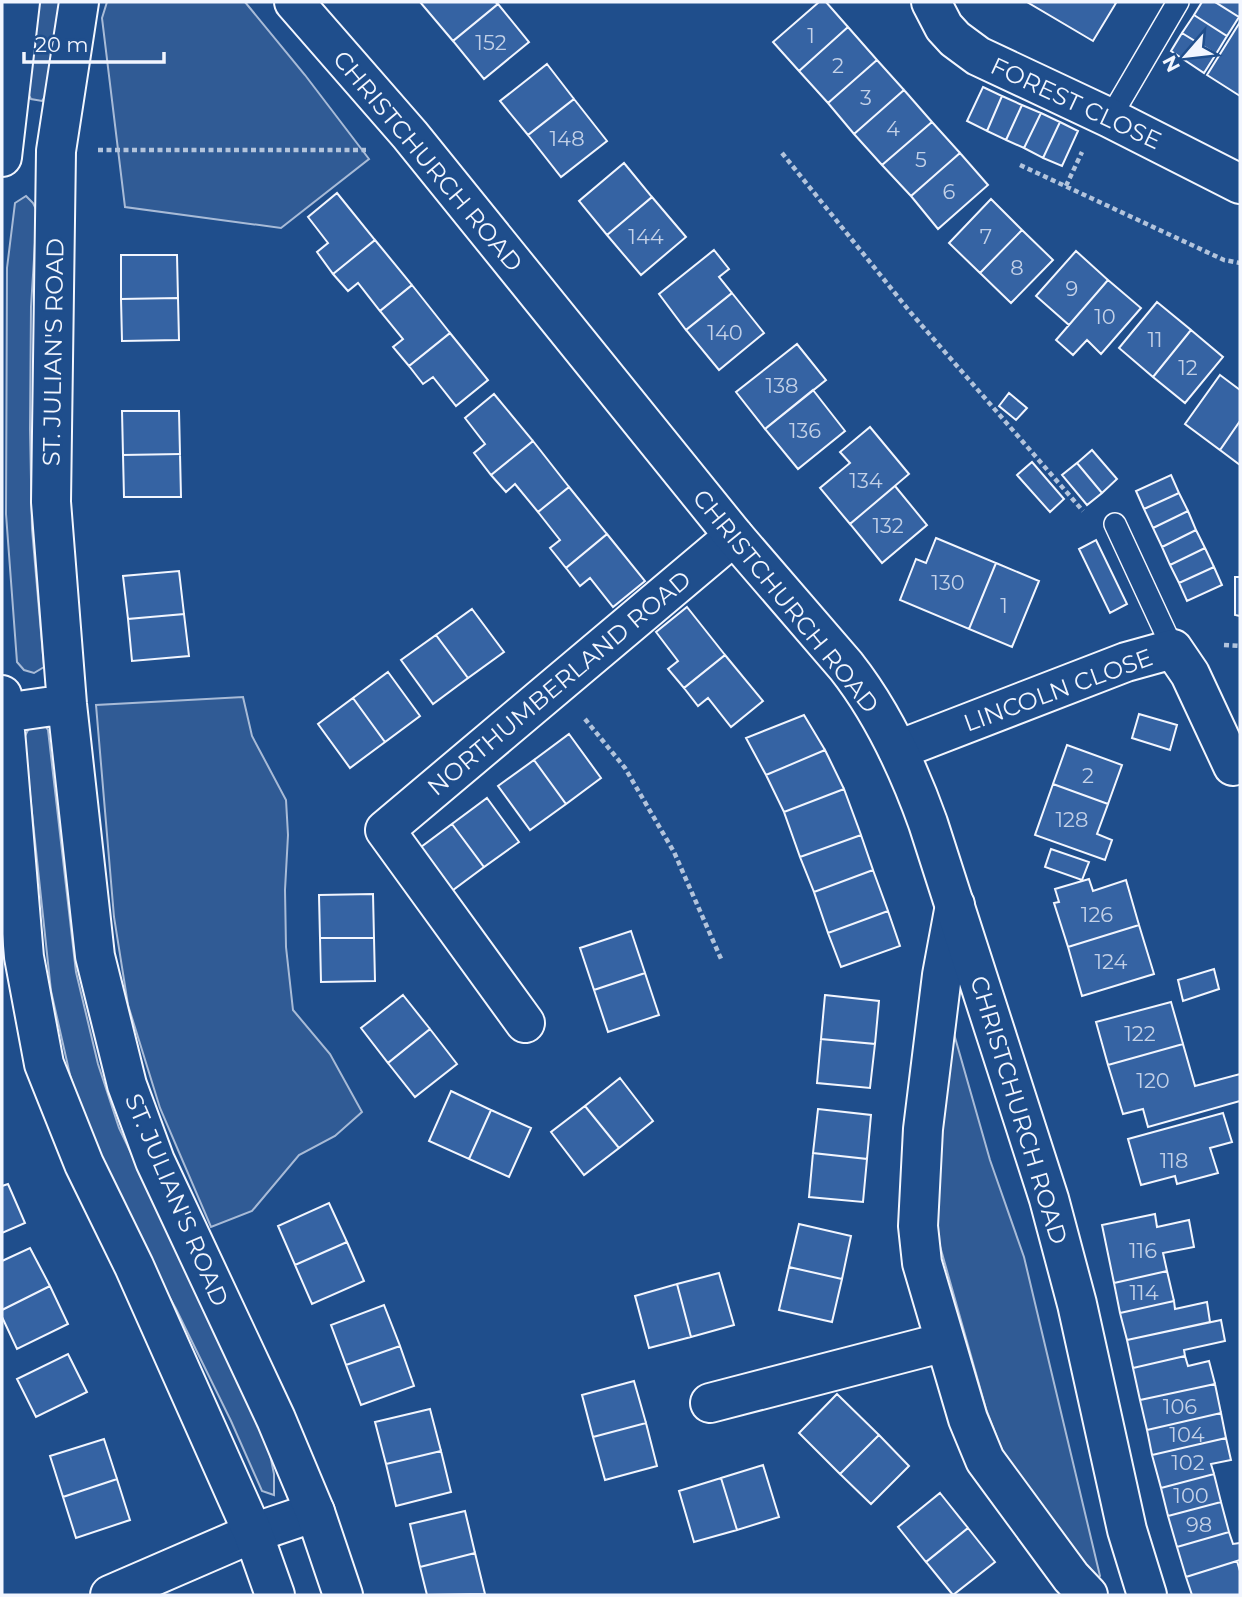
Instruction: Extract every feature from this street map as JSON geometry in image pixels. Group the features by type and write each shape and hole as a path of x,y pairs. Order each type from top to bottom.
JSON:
{"street":[{"path":"2,157 20,2"},
{"name":"ST. JULIAN'S ROAD","path":"79,2 56,150 51,502 67,704 94,956 127,1085 155,1161 276,1419 315,1511 343,1595"},
{"name":"CHRISTCHURCH ROAD","path":"294,2 410,135 734,536 859,683 898,750 921,804 955,905 1049,1199 1077,1304 1127,1530 1147,1595"},
{"name":"FOREST CLOSE","path":"931,2 944,27 978,56 1110,118 1240,184"},
{"path":"2,147 56,150"},
{"name":"NORTHUMBERLAND ROAD","path":"526,1023 385,830 734,536"},
{"name":"LINCOLN CLOSE","path":"898,750 1126,662 1173,649 1190,674 1233,766"},
{"path":"67,704 3,704 24,957 44,1063 84,1164 134,1266 253,1533 275,1595"},
{"path":"955,905 942,975 923,1129 918,1208 922,1263 968,1419 985,1460 1071,1577 1088,1595"},
{"path":"710,1403 945,1342"},
{"path":"110,1595 253,1533 315,1511"}],"lane":[{"path":"1110,118 1178,2"},
{"path":"1115,524 1173,649"}],"path":[{"path":"56,150 375,150 410,135"},
{"path":"782,153 911,313 1081,510 1095,520 1115,524"},
{"path":"1020,165 1224,260 1240,263"},
{"path":"557,685 625,768 674,852 722,961"}],"shaded area":[{"path":"33,2 60,2 48,92 42,101 31,99 26,90"},
{"path":"107,2 245,2 369,159 281,228 125,207 102,18"},
{"path":"26,196 37,211 31,307 30,429 32,529 44,667 34,673 24,670 17,662 6,514 7,268 15,203"},
{"path":"243,697 252,736 286,800 286,947 293,1010 330,1054 362,1112 335,1136 299,1155 252,1211 211,1227 160,1108 128,1005 114,917 96,705"},
{"path":"41,720 48,730 76,972 98,1064 119,1128 266,1435 274,1474 274,1495 262,1491 176,1309 137,1239 88,1129 70,1075 51,991 24,738 30,726"},
{"path":"950,1029 954,1034 990,1160 1024,1257 1100,1576 1097,1579 1017,1484 986,1409 934,1225"}],"building":[{"path":"420,2 495,2 498,4 453,41"},
{"path":"819,2 826,2 848,27 799,71 773,42"},
{"path":"1027,2 1114,2 1116,3 1093,41"},
{"path":"1202,2 1215,2 1239,17 1227,36 1194,15"},
{"path":"1215,2 1240,2 1239,17"},
{"path":"498,4 529,42 484,79 453,41"},
{"path":"1194,15 1227,36 1216,54 1182,33"},
{"path":"1240,22 1240,96 1207,75"},
{"path":"848,27 877,60 828,103 799,71"},
{"path":"1182,33 1216,54 1204,73 1171,51"},
{"path":"877,60 904,90 854,134 828,103"},
{"path":"547,64 574,99 528,135 500,101"},
{"path":"983,87 1002,96 987,131 967,121"},
{"path":"904,90 932,122 882,165 854,134"},
{"path":"1002,96 1022,105 1006,140 987,131"},
{"path":"574,99 607,141 561,177 528,135"},
{"path":"1022,105 1041,113 1024,148 1006,140"},
{"path":"1041,113 1060,122 1043,158 1024,148"},
{"path":"932,122 960,153 911,196 882,165"},
{"path":"1060,122 1078,131 1062,166 1043,158"},
{"path":"960,153 988,185 938,229 911,196"},
{"path":"624,163 652,197 607,235 579,201"},
{"path":"337,193 375,240 333,274 317,252 328,243 308,217"},
{"path":"652,197 686,237 641,275 607,235"},
{"path":"991,199 1022,230 980,273 949,243"},
{"path":"1022,230 1053,260 1011,303 980,273"},
{"path":"375,240 412,285 380,311 358,283 348,291 333,274"},
{"path":"714,250 729,269 719,277 732,293 686,330 659,294"},
{"path":"1076,251 1108,280 1069,325 1036,296"},
{"path":"121,255 177,255 178,298 121,299"},
{"path":"1108,280 1141,308 1101,354 1087,340 1073,355 1056,340"},
{"path":"412,285 450,333 409,366 393,347 403,339 380,311"},
{"path":"732,293 764,333 719,370 686,330"},
{"path":"178,298 179,340 122,341 121,299"},
{"path":"1157,302 1191,330 1153,377 1119,348"},
{"path":"1191,330 1223,357 1185,403 1153,377"},
{"path":"450,333 488,380 456,406 433,377 423,384 409,366"},
{"path":"797,344 826,380 765,429 736,392"},
{"path":"1220,375 1240,390 1240,421 1220,450 1185,424"},
{"path":"813,390 845,431 798,469 765,429"},
{"path":"1009,393 1027,408 1016,420 999,406"},
{"path":"494,394 533,441 491,475 474,453 485,444 465,418"},
{"path":"122,411 179,411 180,454 123,455"},
{"path":"1240,421 1240,465 1220,450"},
{"path":"870,427 909,474 850,524 820,488 850,463 840,452"},
{"path":"533,441 569,487 538,512 515,484 506,492 491,475"},
{"path":"1092,450 1117,479 1102,493 1077,463"},
{"path":"180,454 181,497 124,497 123,455"},
{"path":"1032,462 1064,499 1050,512 1017,475"},
{"path":"1077,463 1102,493 1087,505 1062,475"},
{"path":"1171,475 1179,493 1144,509 1136,491"},
{"path":"895,486 927,525 882,563 850,524"},
{"path":"569,487 607,534 566,568 550,548 560,540 538,512"},
{"path":"1179,493 1188,511 1153,528 1144,509"},
{"path":"1188,511 1196,530 1162,547 1153,528"},
{"path":"1196,530 1205,548 1170,565 1162,547"},
{"path":"607,534 645,581 613,607 590,578 580,586 566,568"},
{"path":"936,538 996,563 969,629 900,600 916,559 926,563"},
{"path":"1096,540 1127,604 1110,613 1079,549"},
{"path":"1205,548 1214,567 1179,583 1170,565"},
{"path":"996,563 1039,581 1012,647 969,629"},
{"path":"1214,567 1222,585 1187,601 1179,583"},
{"path":"179,571 184,614 128,619 123,576"},
{"path":"1235,577 1240,577 1240,616 1235,615"},
{"path":"687,607 725,655 684,688 668,669 678,661 656,632"},
{"path":"472,609 504,652 468,678 436,635"},
{"path":"184,614 189,656 132,661 128,619"},
{"path":"436,635 468,678 433,704 401,660"},
{"path":"725,655 763,701 731,727 708,698 698,706 684,688"},
{"path":"388,672 420,716 385,742 353,698"},
{"path":"353,698 385,742 350,768 318,724"},
{"path":"1139,714 1177,725 1170,750 1132,738"},
{"path":"804,715 825,750 766,775 746,738"},
{"path":"569,734 601,778 566,804 534,760"},
{"path":"1067,745 1122,765 1108,804 1053,784"},
{"path":"825,750 844,789 784,812 766,775"},
{"path":"534,760 566,804 530,830 498,786"},
{"path":"1053,784 1108,804 1097,834 1112,840 1105,860 1035,835"},
{"path":"844,789 861,835 800,857 784,812"},
{"path":"487,798 519,842 484,867 452,824"},
{"path":"452,824 484,867 449,893 417,850"},
{"path":"861,835 873,870 814,892 800,857"},
{"path":"1051,849 1089,862 1082,880 1045,867"},
{"path":"873,870 888,911 828,933 814,892"},
{"path":"1089,879 1093,891 1126,880 1139,925 1068,947 1054,903 1059,902 1055,889"},
{"path":"373,894 374,938 320,938 319,895"},
{"path":"888,911 900,946 841,967 828,933"},
{"path":"1139,925 1154,974 1082,996 1068,947"},
{"path":"631,931 645,973 594,990 580,948"},
{"path":"320,938 374,938 375,981 321,982"},
{"path":"1214,969 1219,989 1183,1001 1178,980"},
{"path":"645,973 659,1015 608,1032 594,990"},
{"path":"403,995 430,1029 388,1063 361,1028"},
{"path":"825,995 879,1001 875,1044 821,1039"},
{"path":"1171,1002 1183,1044 1108,1065 1096,1022"},
{"path":"430,1029 457,1064 415,1097 388,1063"},
{"path":"821,1039 875,1044 870,1088 817,1083"},
{"path":"1183,1044 1195,1086 1240,1074 1240,1101 1148,1127 1143,1109 1123,1114 1108,1065"},
{"path":"620,1078 653,1121 619,1148 585,1106"},
{"path":"451,1091 491,1110 469,1159 429,1141"},
{"path":"585,1106 619,1148 584,1175 551,1132"},
{"path":"818,1109 871,1115 867,1159 813,1153"},
{"path":"491,1110 531,1128 509,1177 469,1159"},
{"path":"1223,1113 1232,1142 1210,1148 1218,1173 1177,1184 1175,1176 1141,1185 1128,1139"},
{"path":"813,1153 867,1159 863,1202 809,1197"},
{"path":"8,1184 25,1223 2,1233 2,1186"},
{"path":"329,1203 347,1242 295,1265 278,1226"},
{"path":"1155,1214 1157,1227 1189,1220 1194,1247 1163,1253 1167,1271 1114,1283 1102,1225"},
{"path":"799,1224 851,1236 842,1279 789,1267"},
{"path":"347,1242 364,1281 312,1304 295,1265"},
{"path":"30,1248 50,1286 2,1310 2,1261"},
{"path":"789,1267 842,1279 832,1322 779,1310"},
{"path":"1167,1271 1174,1301 1120,1313 1114,1283"},
{"path":"719,1273 734,1325 691,1337 677,1284"},
{"path":"677,1284 691,1337 649,1348 635,1296"},
{"path":"50,1286 68,1324 17,1349 2,1317 2,1310"},
{"path":"1174,1301 1175,1309 1207,1302 1210,1322 1127,1340 1120,1313"},
{"path":"384,1305 400,1346 346,1365 331,1325"},
{"path":"1221,1320 1225,1341 1184,1350 1185,1356 1133,1368 1127,1340"},
{"path":"400,1346 414,1386 361,1405 346,1365"},
{"path":"68,1354 87,1392 36,1417 17,1379"},
{"path":"1185,1356 1188,1366 1209,1361 1215,1384 1140,1400 1133,1368"},
{"path":"634,1381 646,1423 593,1437 582,1395"},
{"path":"1215,1384 1221,1413 1147,1430 1140,1400"},
{"path":"837,1394 879,1435 840,1474 799,1433"},
{"path":"430,1409 441,1451 386,1464 375,1422"},
{"path":"1221,1413 1226,1438 1152,1455 1147,1430"},
{"path":"646,1423 657,1466 605,1480 593,1437"},
{"path":"879,1435 909,1466 871,1504 840,1474"},
{"path":"1226,1438 1231,1460 1211,1464 1214,1474 1161,1488 1152,1455"},
{"path":"104,1439 117,1479 63,1497 50,1456"},
{"path":"441,1451 451,1492 396,1506 386,1464"},
{"path":"763,1465 779,1517 737,1530 721,1478"},
{"path":"1214,1474 1221,1502 1168,1516 1161,1488"},
{"path":"721,1478 737,1530 694,1542 679,1491"},
{"path":"117,1479 130,1520 76,1538 63,1497"},
{"path":"940,1493 968,1528 926,1562 898,1527"},
{"path":"1221,1502 1229,1532 1177,1547 1168,1516"},
{"path":"465,1511 475,1553 420,1567 410,1524"},
{"path":"968,1528 995,1562 953,1595 926,1562"},
{"path":"1229,1532 1233,1544 1240,1543 1240,1560 1186,1577 1177,1547"},
{"path":"475,1553 485,1594 427,1595 420,1567"},
{"path":"1237,1561 1240,1571 1240,1595 1192,1595 1186,1577"}]}
